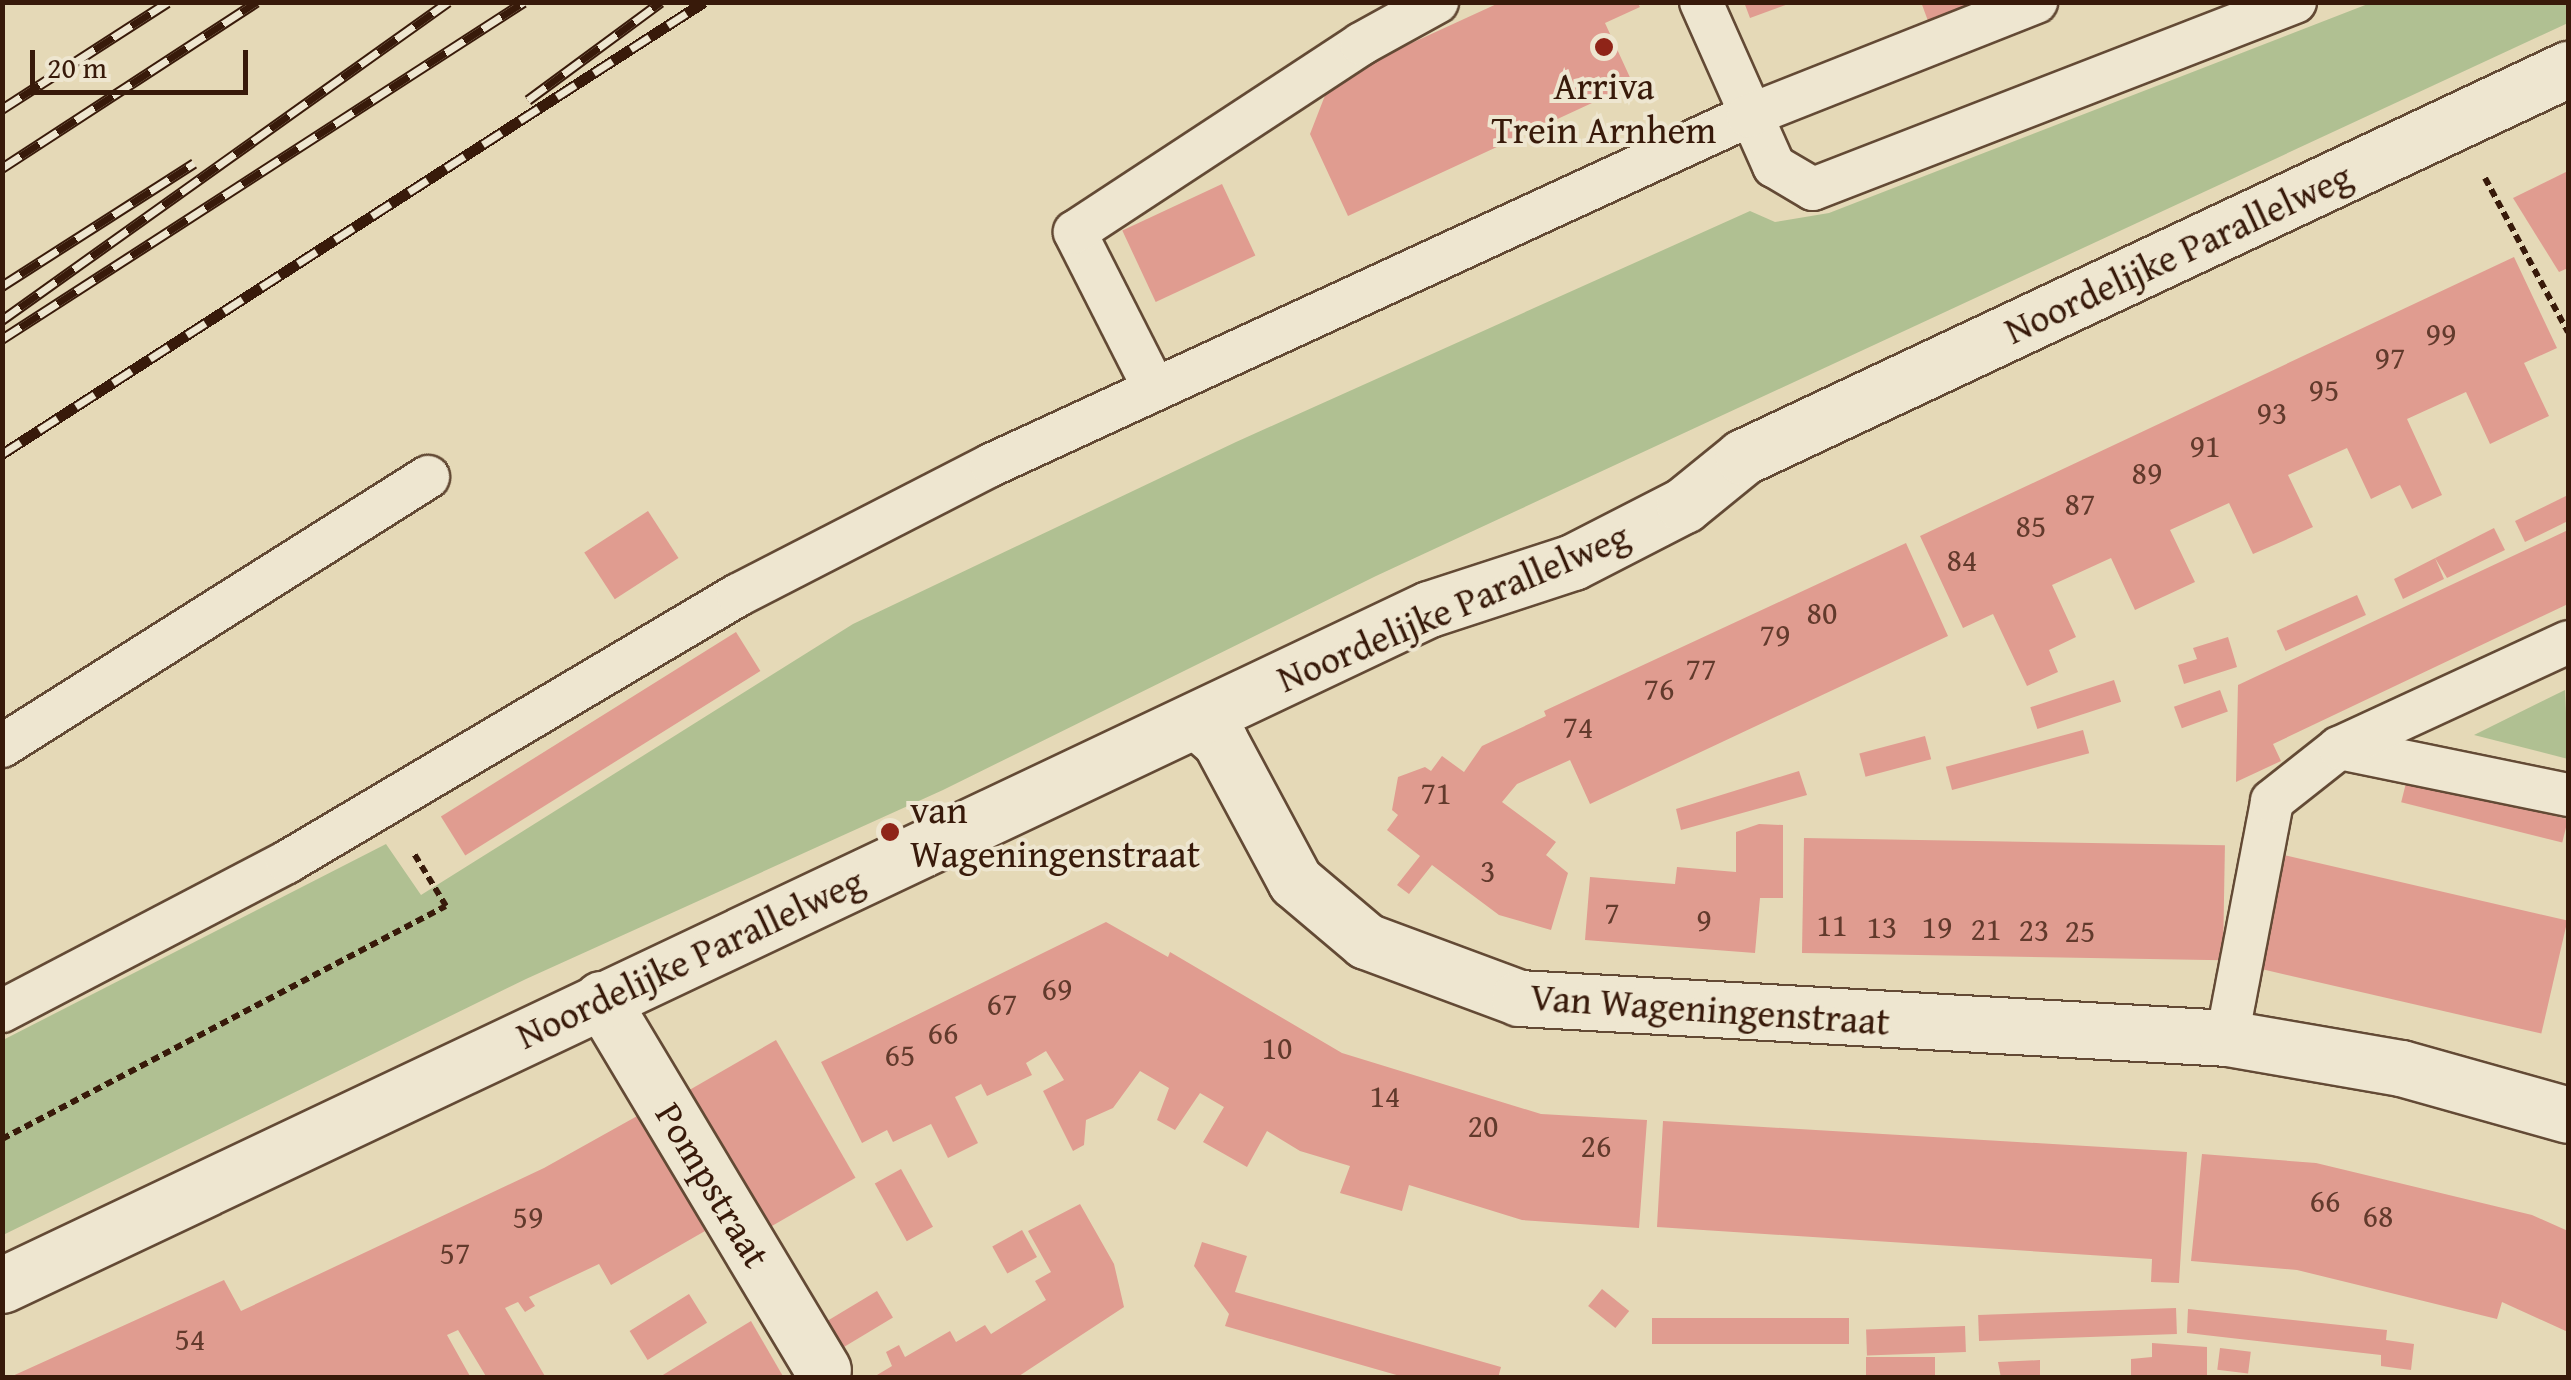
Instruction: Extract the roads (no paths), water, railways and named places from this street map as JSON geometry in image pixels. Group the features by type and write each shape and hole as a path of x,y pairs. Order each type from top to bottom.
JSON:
{"street":[{"name":"Noordelijke Parallelweg","path":"2,1285 1429,609 1573,562 1684,506 1743,458 2568,70"},
{"name":"Van Wageningenstraat","path":"1196,720 1220,741 1294,881 1366,941 1520,998 2226,1038 2401,1068 2568,1115"},
{"name":"Pompstraat","path":"602,999 823,1370"}],"lane":[{"path":"1154,388 1075,232 1361,44 1437,2"},
{"path":"1701,2 1748,116 1774,166 1814,189 2296,2"},
{"path":"2,1012 287,862 738,595 1154,388 1748,116 2036,2"},
{"path":"2,746 428,477"},
{"path":"2226,1038 2272,801 2339,748 2568,642"},
{"path":"2339,748 2568,795"}],"railway":[{"path":"2,109 168,2"},
{"path":"2,168 257,2"},
{"path":"2,320 448,2"},
{"path":"2,339 524,2"},
{"path":"528,100 661,2"},
{"path":"2,454 704,2"},
{"path":"2,286 194,163"}],"place":[{"name":"Arriva Trein Arnhem","path":"1604,47"},
{"name":"van Wageningenstraat","path":"890,832"}]}
